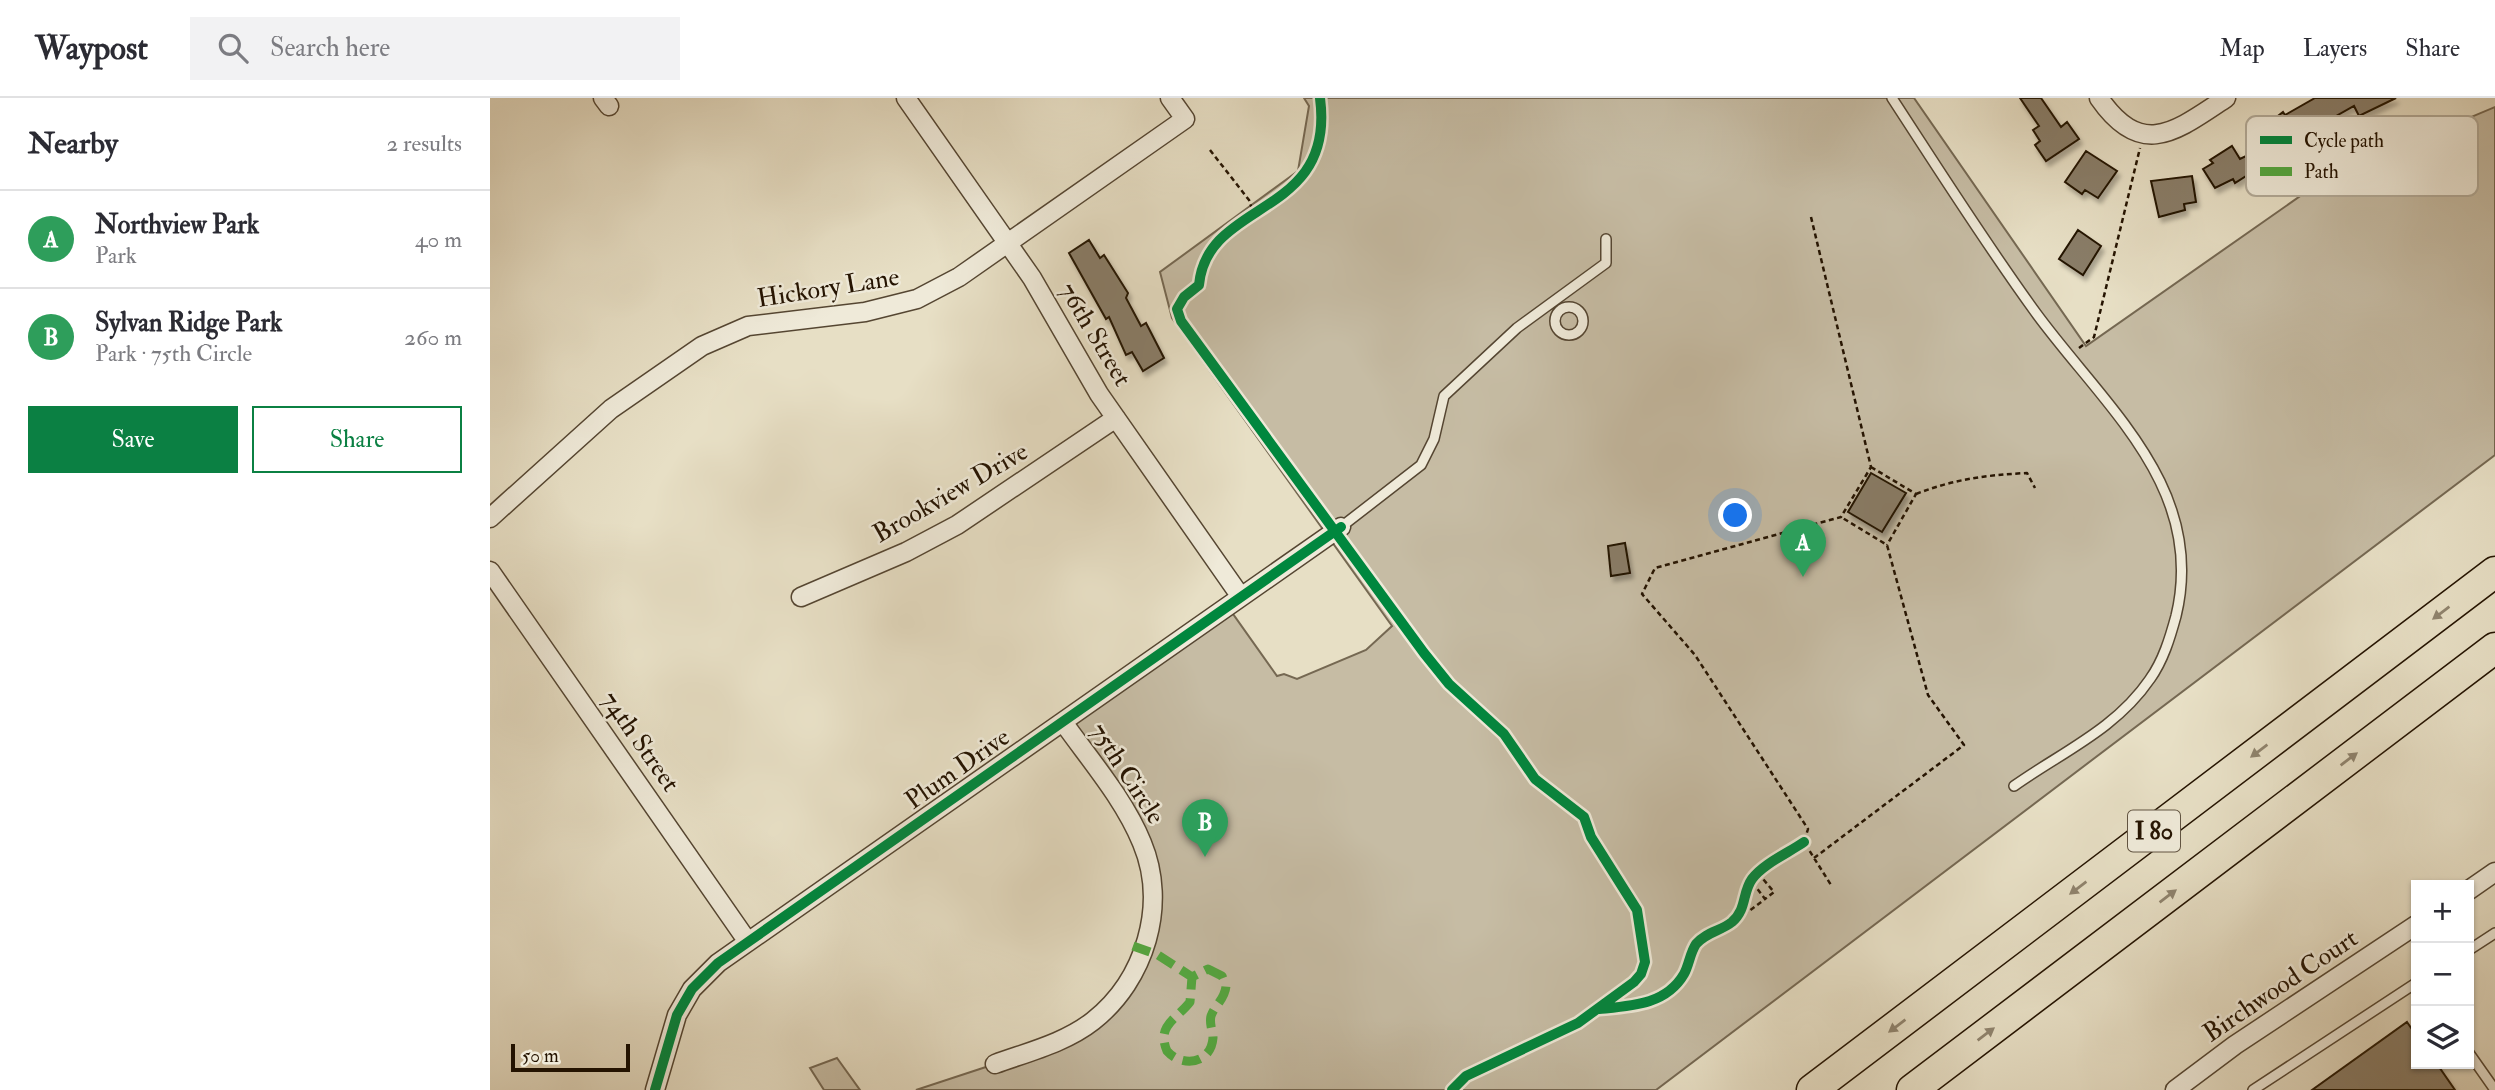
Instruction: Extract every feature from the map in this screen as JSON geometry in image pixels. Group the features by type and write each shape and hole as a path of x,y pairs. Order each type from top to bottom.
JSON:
{"highway":[{"name":"I 80","path":"1812,1090 2495,572"},
{"name":"I 80","path":"1912,1090 2495,648"}],"street":[{"name":"76th Street","path":"906,98 1049,304 1085,373 1241,597"},
{"name":"Hickory Lane","path":"490,518 611,409 702,346 747,326 865,312 917,299 943,287 1185,120 1170,98"},
{"path":"2099,98 2119,123 2144,135 2172,132 2226,98"},
{"name":"Brookview Drive","path":"801,597 906,552 957,525 1116,418"},
{"name":"Plum Drive","path":"655,1090 677,1015 692,989 718,963 1341,527"},
{"name":"74th Street","path":"490,571 748,942"},
{"name":"75th Circle","path":"995,1064 1072,1035 1111,1005 1137,968 1152,919 1150,869 1143,845 1125,811 1063,722"},
{"path":"2474,887 2495,872"},
{"name":"Birchwood Court","path":"2175,1090 2235,1045 2411,928"}],"lane":[{"path":"1892,98 1983,238 2069,355 2146,453 2166,491 2179,533 2180,597 2165,648 2152,677 2129,708 2093,736 2014,786"},
{"path":"1341,527 1421,465 1434,439 1444,396 1517,328 1558,305 1606,263 1606,239"},
{"path":"2474,947 2495,933"},
{"path":"2253,1090 2411,986"},
{"path":"2474,1060 2495,1090"}],"path":[{"path":"2069,355 2094,337 2144,135"},
{"path":"1210,150 1249,200 1254,215"},
{"path":"1793,850 1804,842 1808,829 1695,655 1642,594 1655,568 1841,517 1871,467 1811,217"},
{"path":"1871,467 1916,494"},
{"path":"1887,545 1916,494 1950,480 2027,473 2035,488"},
{"path":"1814,858 1964,745 1928,695 1887,545 1841,517"},
{"path":"1804,842 1831,885"},
{"path":"1758,873 1774,892 1748,912 1740,913 1750,882 1758,873 1770,865"},
{"path":"1756,887 1765,899"}],"shaded area":[{"path":"1304,98 1914,98 2086,346 2300,196 2478,196 2478,116 2474,116 2495,107 2495,455 1656,1090 916,1090 995,1064 1093,1022 1147,943 1143,845 1063,722 1228,607 1277,676 1284,674 1297,679 1366,650 1392,626 1172,318 1160,272 1298,171 1309,106"},
{"path":"837,1058 860,1090 824,1090 810,1068"}],"building":[{"path":"2020,98 2041,98 2061,127 2067,122 2079,139 2046,161 2035,145 2040,141 2033,130 2039,126"},
{"path":"2315,98 2396,98 2359,116 2354,106 2336,116 2278,116 2283,112 2285,115"},
{"path":"2232,146 2240,159 2246,156 2246,176 2235,183 2233,179 2215,188 2203,169 2213,163 2210,160"},
{"path":"2086,151 2117,171 2098,198 2085,190 2082,194 2065,182"},
{"path":"2192,176 2196,202 2184,204 2185,210 2159,217 2151,181"},
{"path":"2078,230 2101,246 2083,275 2059,259"},
{"path":"1089,240 1100,258 1104,255 1128,293 1126,298 1141,326 1146,323 1164,358 1143,371 1132,352 1126,355 1109,317 1106,319 1069,253"},
{"path":"1871,473 1906,493 1882,532 1848,512"},
{"path":"1625,543 1630,573 1611,576 1608,546"},
{"path":"2407,1022 2411,1028 2411,1069 2440,1069 2455,1090 2312,1090"}],"marked path":[{"path":"1133,946 1158,955 1192,977"},
{"path":"1208,969 1222,976 1226,986 1224,995 1211,1016 1211,1047 1202,1058 1195,1061 1180,1060 1167,1051 1164,1035 1170,1023 1190,1002 1192,977 1208,969"}],"cycle path":[{"path":"1320,98 1320,137 1309,166 1291,187 1224,236 1207,257 1199,285 1184,297 1177,309 1181,321 1449,684 1504,734 1535,779 1584,817 1591,837 1637,910 1645,962 1641,974 1634,982 1578,1023 1466,1076 1452,1090"},
{"path":"655,1090 677,1015 692,989 718,963 1341,527"},
{"path":"1599,1009 1647,1002 1668,992 1684,974 1696,944 1737,917 1752,879 1769,864 1804,842"}],"place":[{"name":"Northview Park","path":"1803,577"},
{"name":"Sylvan Ridge Park","path":"1205,857"}]}
